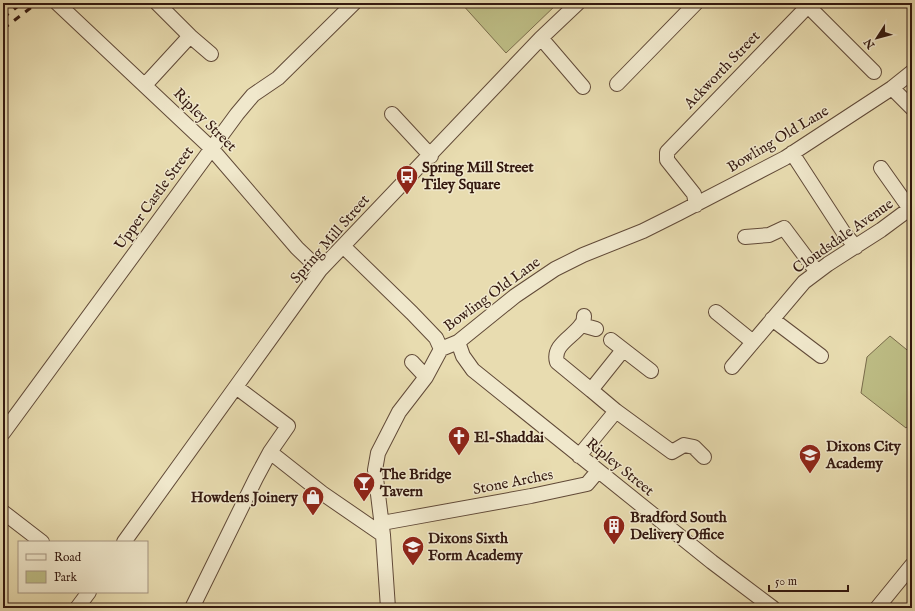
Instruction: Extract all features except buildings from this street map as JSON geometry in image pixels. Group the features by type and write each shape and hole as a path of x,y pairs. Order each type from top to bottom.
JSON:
{"street":[{"name":"Ripley Street","path":"57,3 211,148 297,248 320,270"},
{"name":"Upper Castle Street","path":"3,433 211,148 253,95 278,78 354,3"},
{"name":"Spring Mill Street","path":"125,541 320,270 541,38 578,3"},
{"path":"616,84 696,3"},
{"path":"161,4 190,36 211,54"},
{"path":"807,4 874,72"},
{"name":"Ackworth Street","path":"696,205 694,194 666,160 667,152 807,4"},
{"path":"145,85 190,36"},
{"path":"541,38 584,87"},
{"name":"Bowling Old Lane","path":"388,608 382,529 375,470 378,453 400,412 426,377 441,349 458,342 515,296 555,269 583,255 643,231 696,205 792,153 892,88 912,72"},
{"path":"892,88 912,108"},
{"path":"392,114 430,156"},
{"path":"792,153 844,233 856,247"},
{"path":"881,168 911,208"},
{"name":"Cloudsdale Avenue","path":"732,366 804,282 911,208"},
{"path":"745,237 768,235 784,228 817,272"},
{"path":"342,246 412,313 436,338 441,349"},
{"path":"716,312 753,342"},
{"path":"772,319 821,356"},
{"path":"596,329 583,320 560,346 556,356 557,362 673,457 684,445 694,447 704,457"},
{"path":"611,340 651,370"},
{"name":"Ripley Street","path":"458,342 463,356 473,370 712,562 773,608"},
{"path":"591,390 624,350"},
{"path":"412,362 426,377"},
{"path":"192,608 270,452 288,426 236,387"},
{"path":"580,456 616,411"},
{"path":"270,452 322,493 382,529"},
{"name":"Stone Arches","path":"382,529 587,484 598,471"},
{"path":"3,512 41,541"},
{"path":"877,608 912,565"},
{"path":"77,608 88,593"}],"green space":[{"path":"461,3 558,3 506,53"},
{"path":"890,336 912,354 912,421 906,428 861,393 867,357"}],"railway":[{"path":"3,18 22,3"},
{"path":"3,29 37,3"}],"place":[{"name":"Spring Mill Street Tiley Square","path":"407,196"},
{"name":"El-Shaddai","path":"459,456"},
{"name":"Dixons City Academy","path":"810,474"},
{"name":"The Bridge Tavern","path":"364,502"},
{"name":"Howdens Joinery","path":"313,516"},
{"name":"Bradford South Delivery Office","path":"614,546"},
{"name":"Dixons Sixth Form Academy","path":"413,566"}]}
